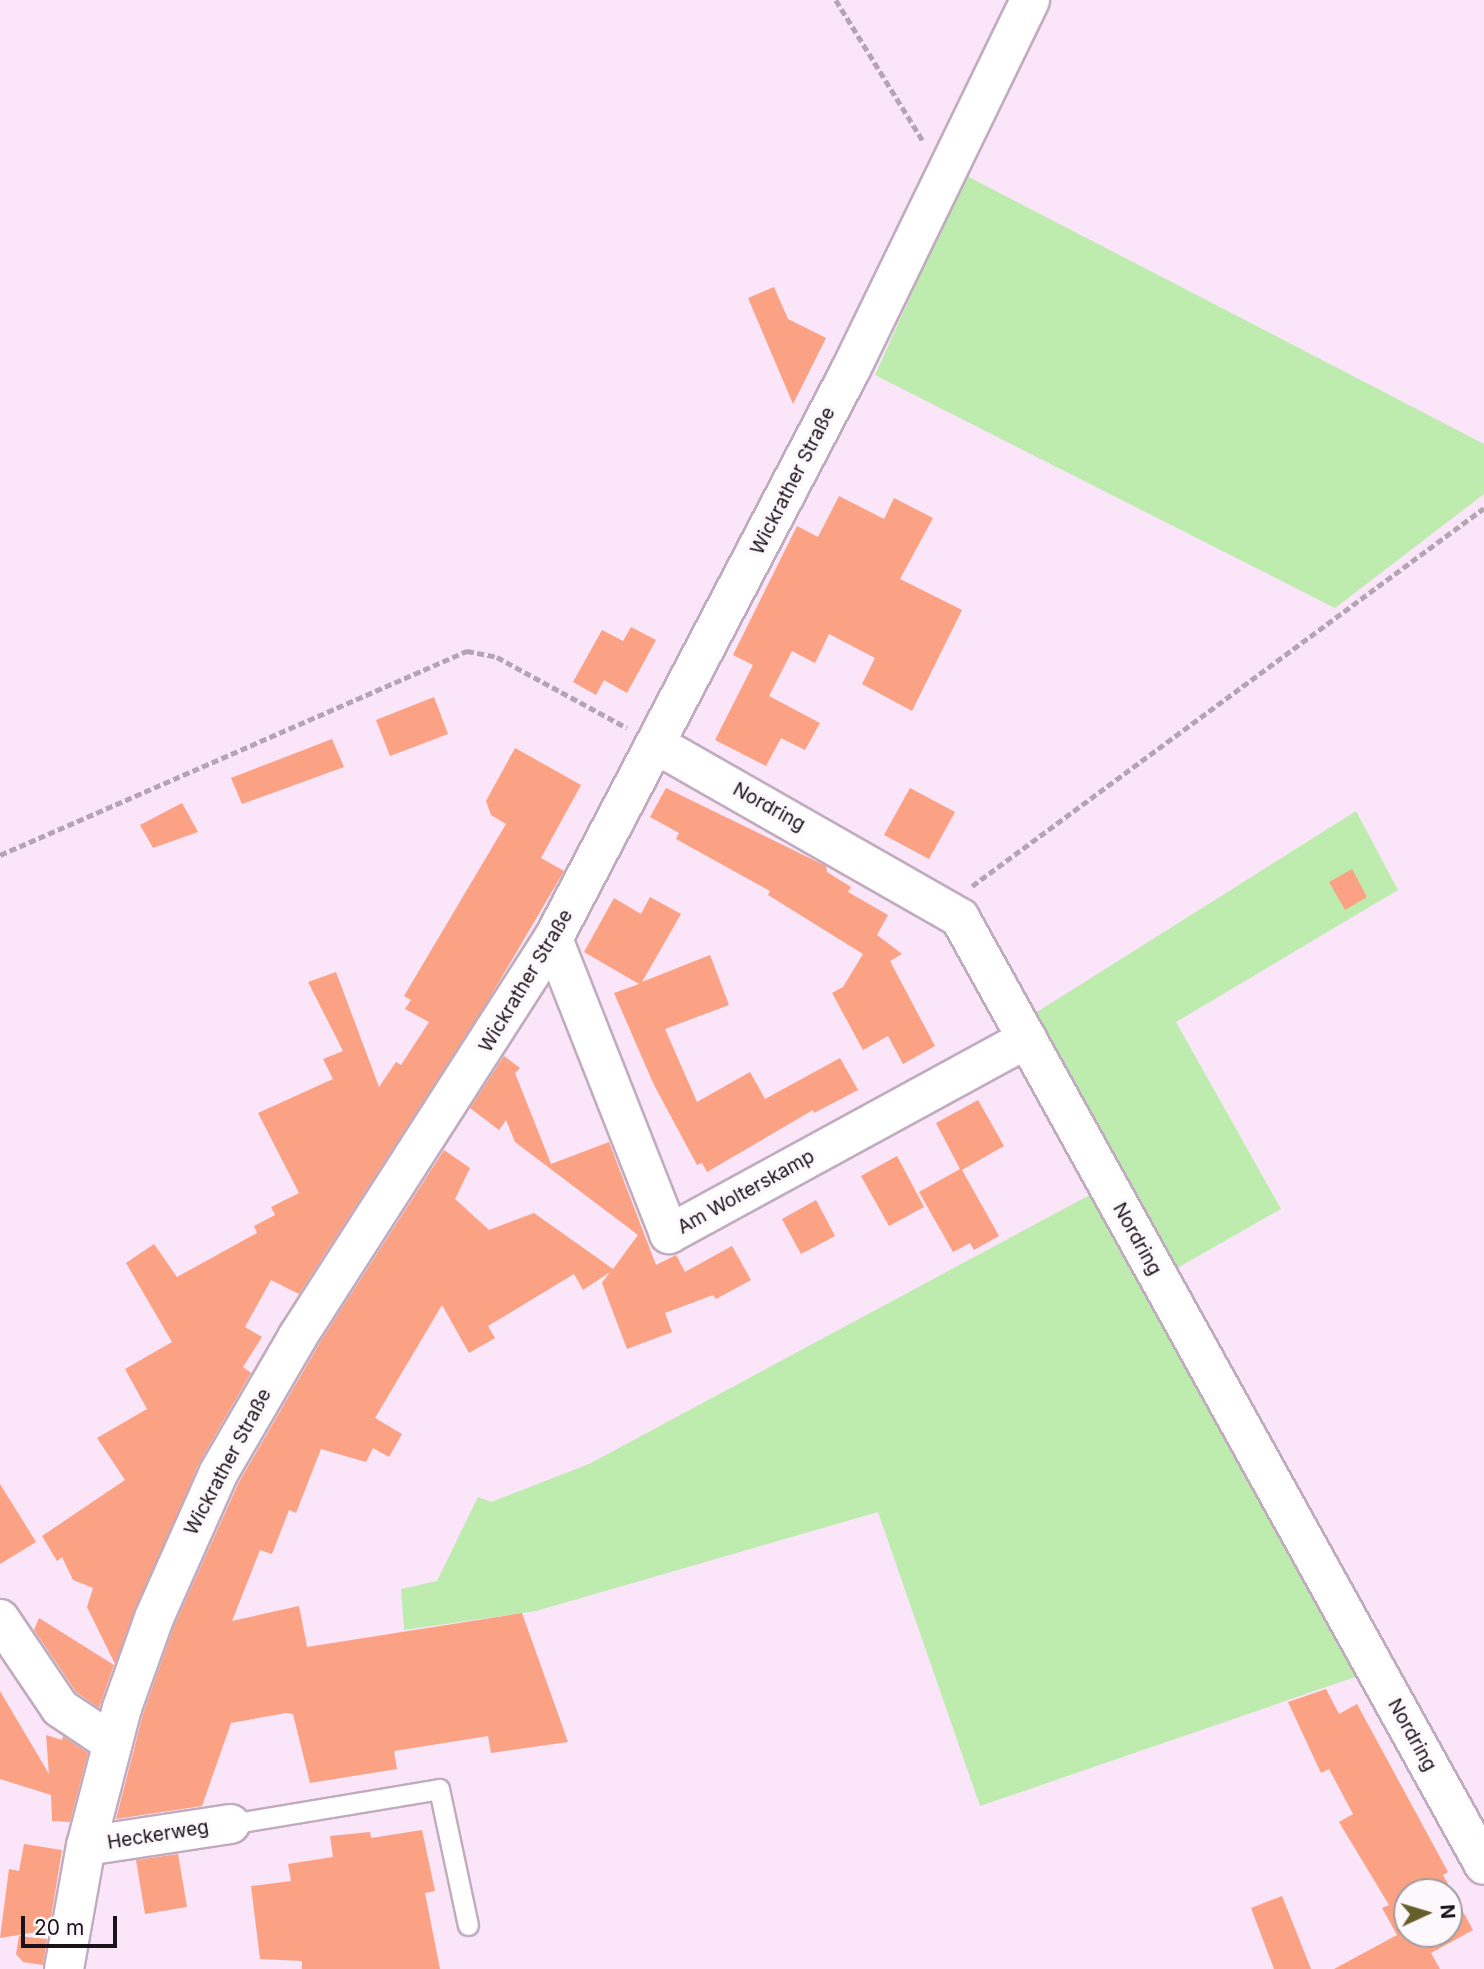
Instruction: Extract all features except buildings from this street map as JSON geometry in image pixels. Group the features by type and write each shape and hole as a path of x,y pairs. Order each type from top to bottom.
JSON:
{"street":[{"name":"Wickrather Straße","path":"64,1969 86,1846 111,1742 154,1618 219,1472 298,1336 553,939 657,745 851,369 1030,0"},
{"name":"Nordring","path":"657,745 946,906 971,934 1484,1865"},
{"name":"Am Wolterskamp","path":"553,939 669,1234 1027,1039"},
{"path":"0,1619 60,1708 111,1742"},
{"name":"Heckerweg","path":"86,1846 230,1824"}],"lane":[{"path":"230,1824 439,1789 468,1926"}],"path":[{"path":"836,0 944,174"},
{"path":"946,906 1484,508"},
{"path":"0,855 467,651 497,657 657,745"}],"green space":[{"path":"965,175 1484,444 1484,494 1335,608 875,375"},
{"path":"1356,811 1398,890 1176,1022 1281,1209 1172,1271 1029,1017"},
{"path":"1099,1190 1364,1674 980,1806 878,1512 536,1611 404,1630 401,1589 437,1581 478,1497 491,1502 589,1464"}]}
